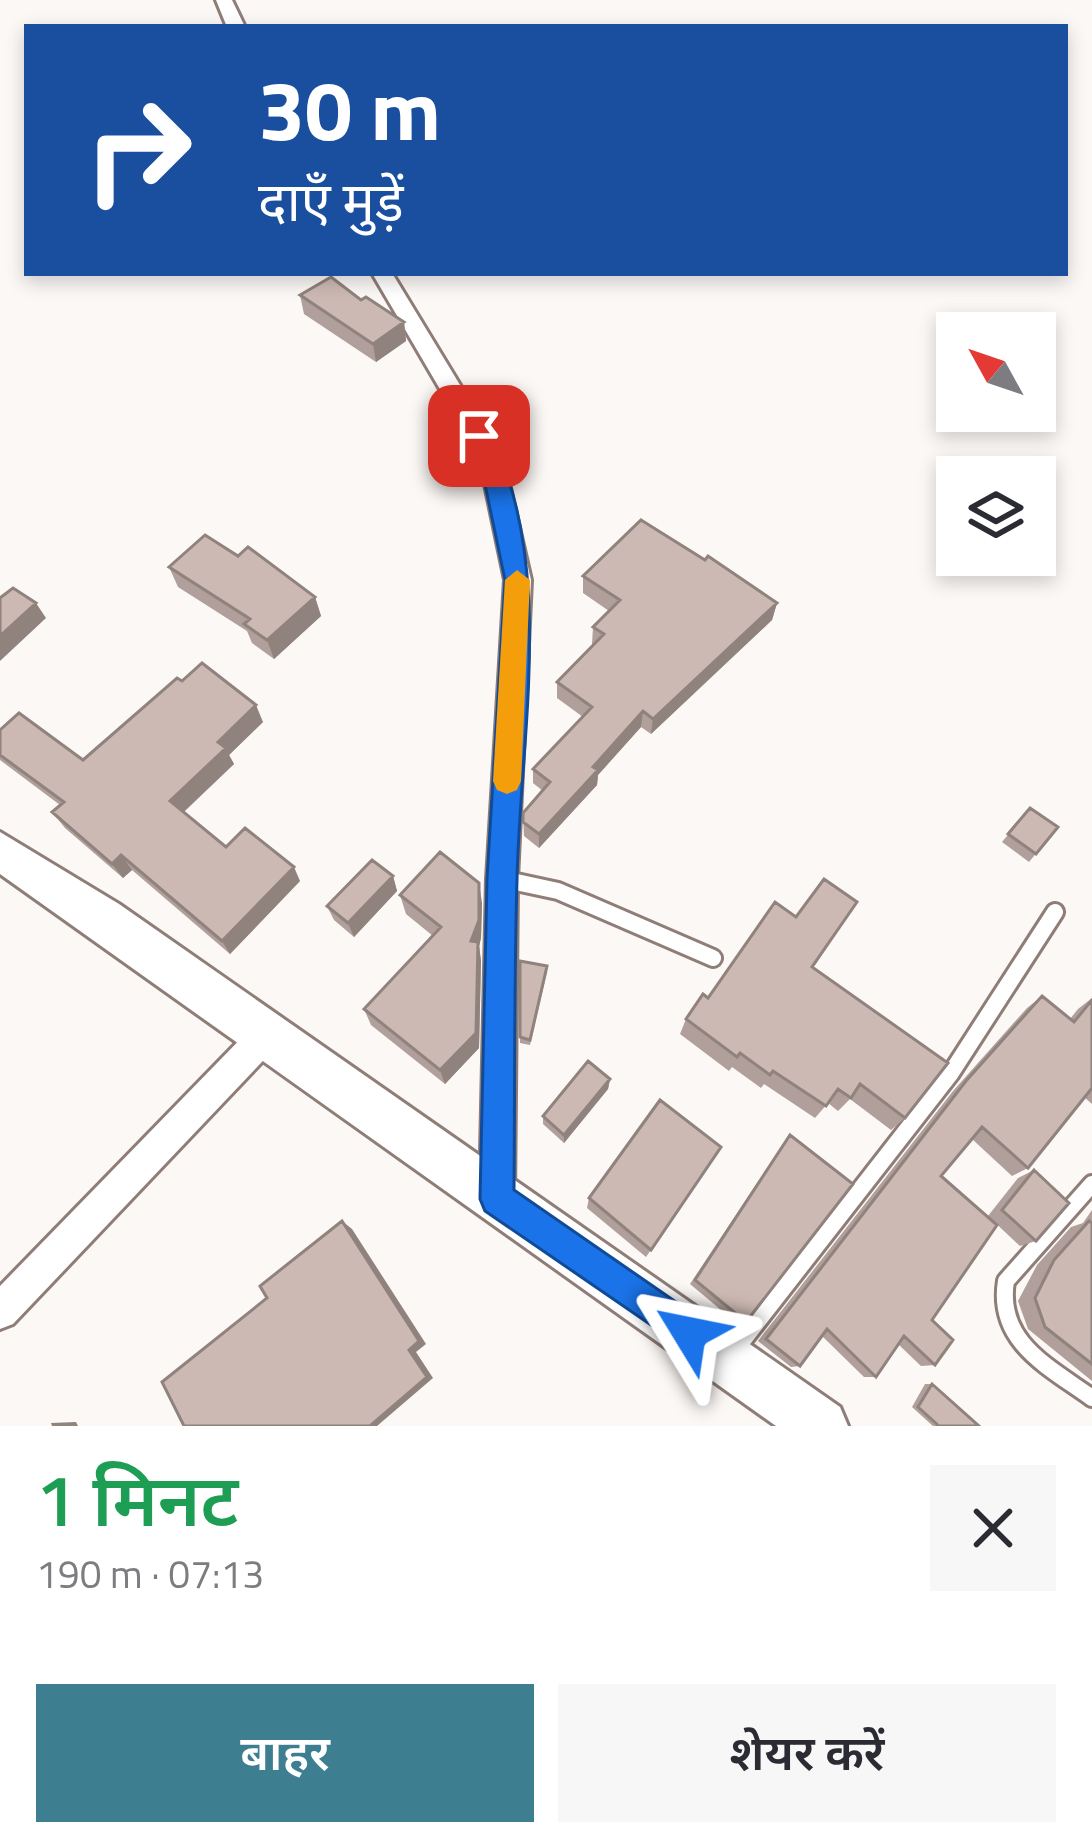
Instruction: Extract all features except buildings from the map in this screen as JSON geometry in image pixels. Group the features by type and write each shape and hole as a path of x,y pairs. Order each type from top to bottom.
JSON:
{"main road":[{"path":"0,851 821,1426"}],"street":[{"path":"384,276 479,436 507,519 518,580 502,879 497,1199"},
{"path":"0,1311 267,1034"}],"lane":[{"path":"502,879 558,891 713,958"},
{"path":"728,1360 951,1073 1006,995 1055,912"},
{"path":"1092,1184 1006,1281 1000,1301 1001,1315 1015,1340 1092,1398"}],"slow traffic":[{"path":"507,781 517,580"}],"route":[{"path":"479,436 507,519 518,580 502,879 497,1199 689,1333"}]}
